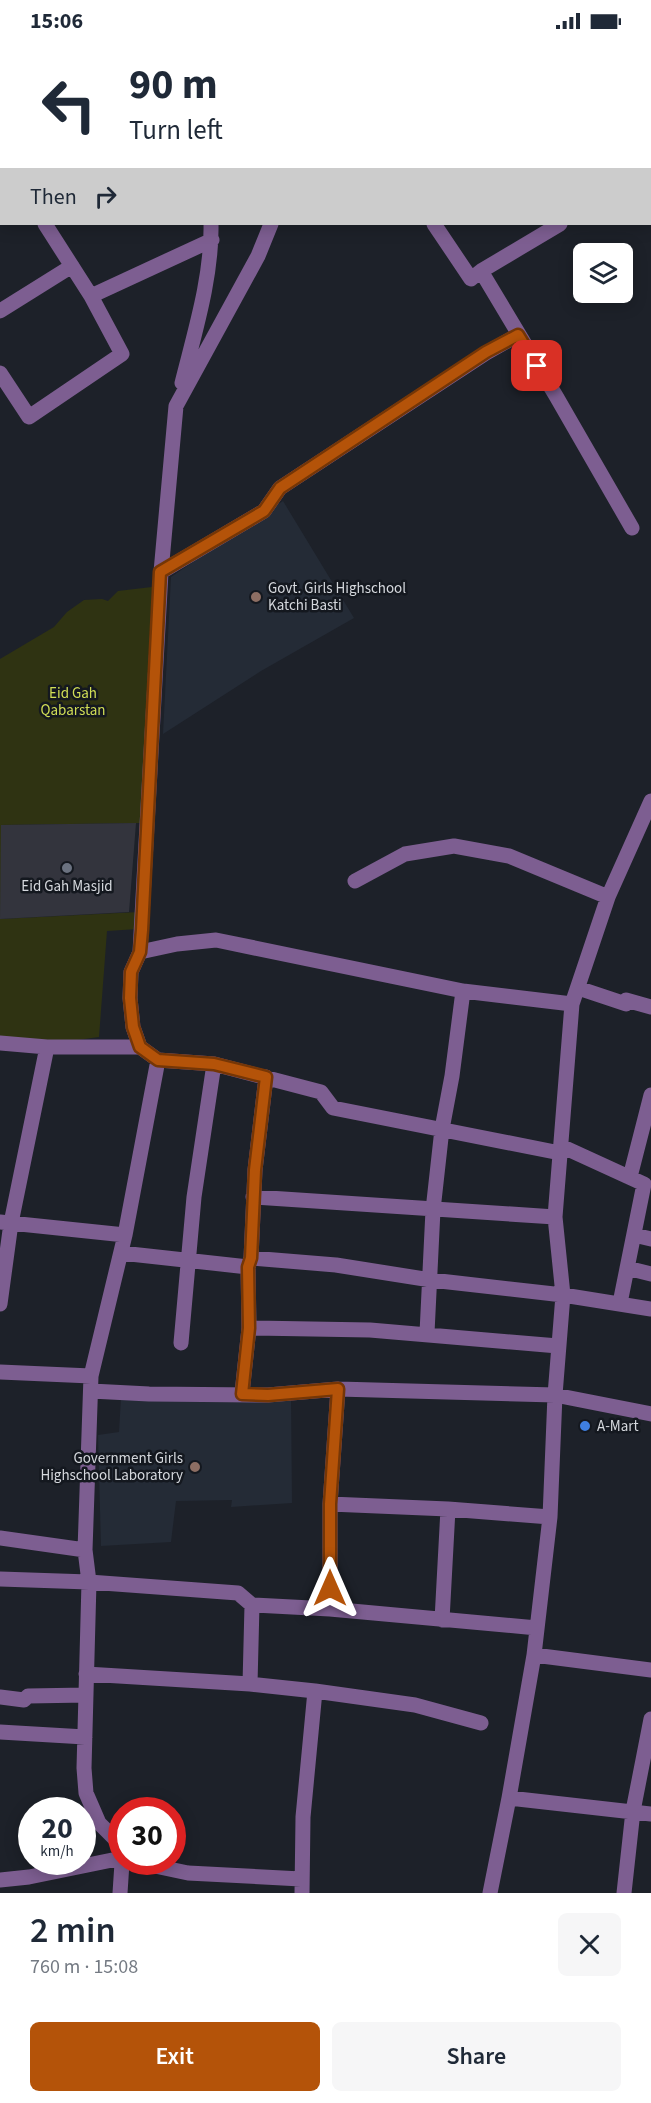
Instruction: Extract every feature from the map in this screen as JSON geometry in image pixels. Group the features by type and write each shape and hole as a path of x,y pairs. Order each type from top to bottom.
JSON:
{"street":[{"path":"0,373 29,417 122,354 92,296 46,225"},
{"path":"212,225 212,240 201,308 176,406 160,572 140,952 131,972 130,998 133,1027 140,1047 158,1060 214,1064 321,1092 333,1108 561,1150 642,1183"},
{"path":"176,406 258,256 271,225"},
{"path":"435,225 471,279 558,225"},
{"path":"92,296 212,240"},
{"path":"0,310 72,266"},
{"path":"481,271 632,528"},
{"path":"160,572 264,511 280,488 486,352 518,335"},
{"path":"490,1893 534,1655 550,1517 555,1395 563,1295 555,1217 572,1004 608,897 651,801"},
{"path":"355,880 405,854 454,846 509,856 608,897"},
{"path":"140,952 177,944 216,940 463,992 572,1004"},
{"path":"578,988 626,1004 626,1000 651,1007"},
{"path":"427,1333 433,1210 442,1129 452,1076 463,992"},
{"path":"0,1043 47,1047 140,1047"},
{"path":"0,1304 5,1223 47,1047"},
{"path":"108,1832 99,1823 86,1793 84,1768 89,1582 85,1550 91,1384 125,1235 158,1060"},
{"path":"181,1343 194,1197 214,1064"},
{"path":"242,1394 249,1328 253,1197 266,1077"},
{"path":"620,1303 642,1183 651,1095"},
{"path":"253,1197 555,1217"},
{"path":"5,1223 125,1235"},
{"path":"634,1235 651,1239"},
{"path":"121,1253 188,1262 336,1265 651,1309"},
{"path":"627,1268 651,1274"},
{"path":"249,1328 333,1328 427,1333 558,1346"},
{"path":"0,1372 149,1394 268,1395 338,1389 555,1395 651,1414"},
{"path":"330,1609 330,1504 338,1389"},
{"path":"330,1504 448,1509 550,1517"},
{"path":"442,1620 448,1509"},
{"path":"0,1538 85,1550"},
{"path":"0,1579 89,1582 238,1593 252,1605 330,1609 537,1628"},
{"path":"250,1684 252,1605"},
{"path":"534,1655 651,1670"},
{"path":"86,1674 250,1684 315,1691 415,1705 481,1723"},
{"path":"186,1873 301,1886 303,1816 315,1691"},
{"path":"0,1697 24,1700 28,1696 86,1695"},
{"path":"624,1893 633,1811 651,1719"},
{"path":"0,1732 85,1737"},
{"path":"509,1798 651,1814"},
{"path":"0,1880 29,1877 108,1860"},
{"path":"120,1893 122,1875"}],"shaded area":[{"name":"Govt. Girls Highschool Katchi Basti","path":"283,501 354,618 261,671 163,734 171,577"},
{"name":"Government Girls Highschool Laboratory","path":"291,1397 292,1503 231,1507 232,1500 176,1501 171,1542 101,1546 98,1435 119,1432 121,1398"}],"green space":[{"name":"Eid Gah Qabarstan","path":"152,587 141,823 1,825 1,919 139,912 138,929 107,931 99,1037 49,1044 0,1038 0,659 54,627 67,612 84,600 108,601 118,591"}],"building":[{"name":"Eid Gah Masjid","path":"136,823 129,912 0,919 1,825"}],"place":[{"name":"Govt. Girls Highschool Katchi Basti","path":"256,597"},
{"name":"Eid Gah Masjid","path":"67,868"},
{"name":"A-Mart","path":"585,1426"},
{"name":"Government Girls Highschool Laboratory","path":"195,1467"}],"route":[{"path":"330,1588 330,1504 338,1389 268,1395 242,1394 249,1328 248,1267 251,1258 255,1170 266,1077 214,1064 158,1060 140,1047 133,1027 130,998 131,972 140,952 142,930 160,572 264,511 280,488 486,352 518,335 537,366"}]}
